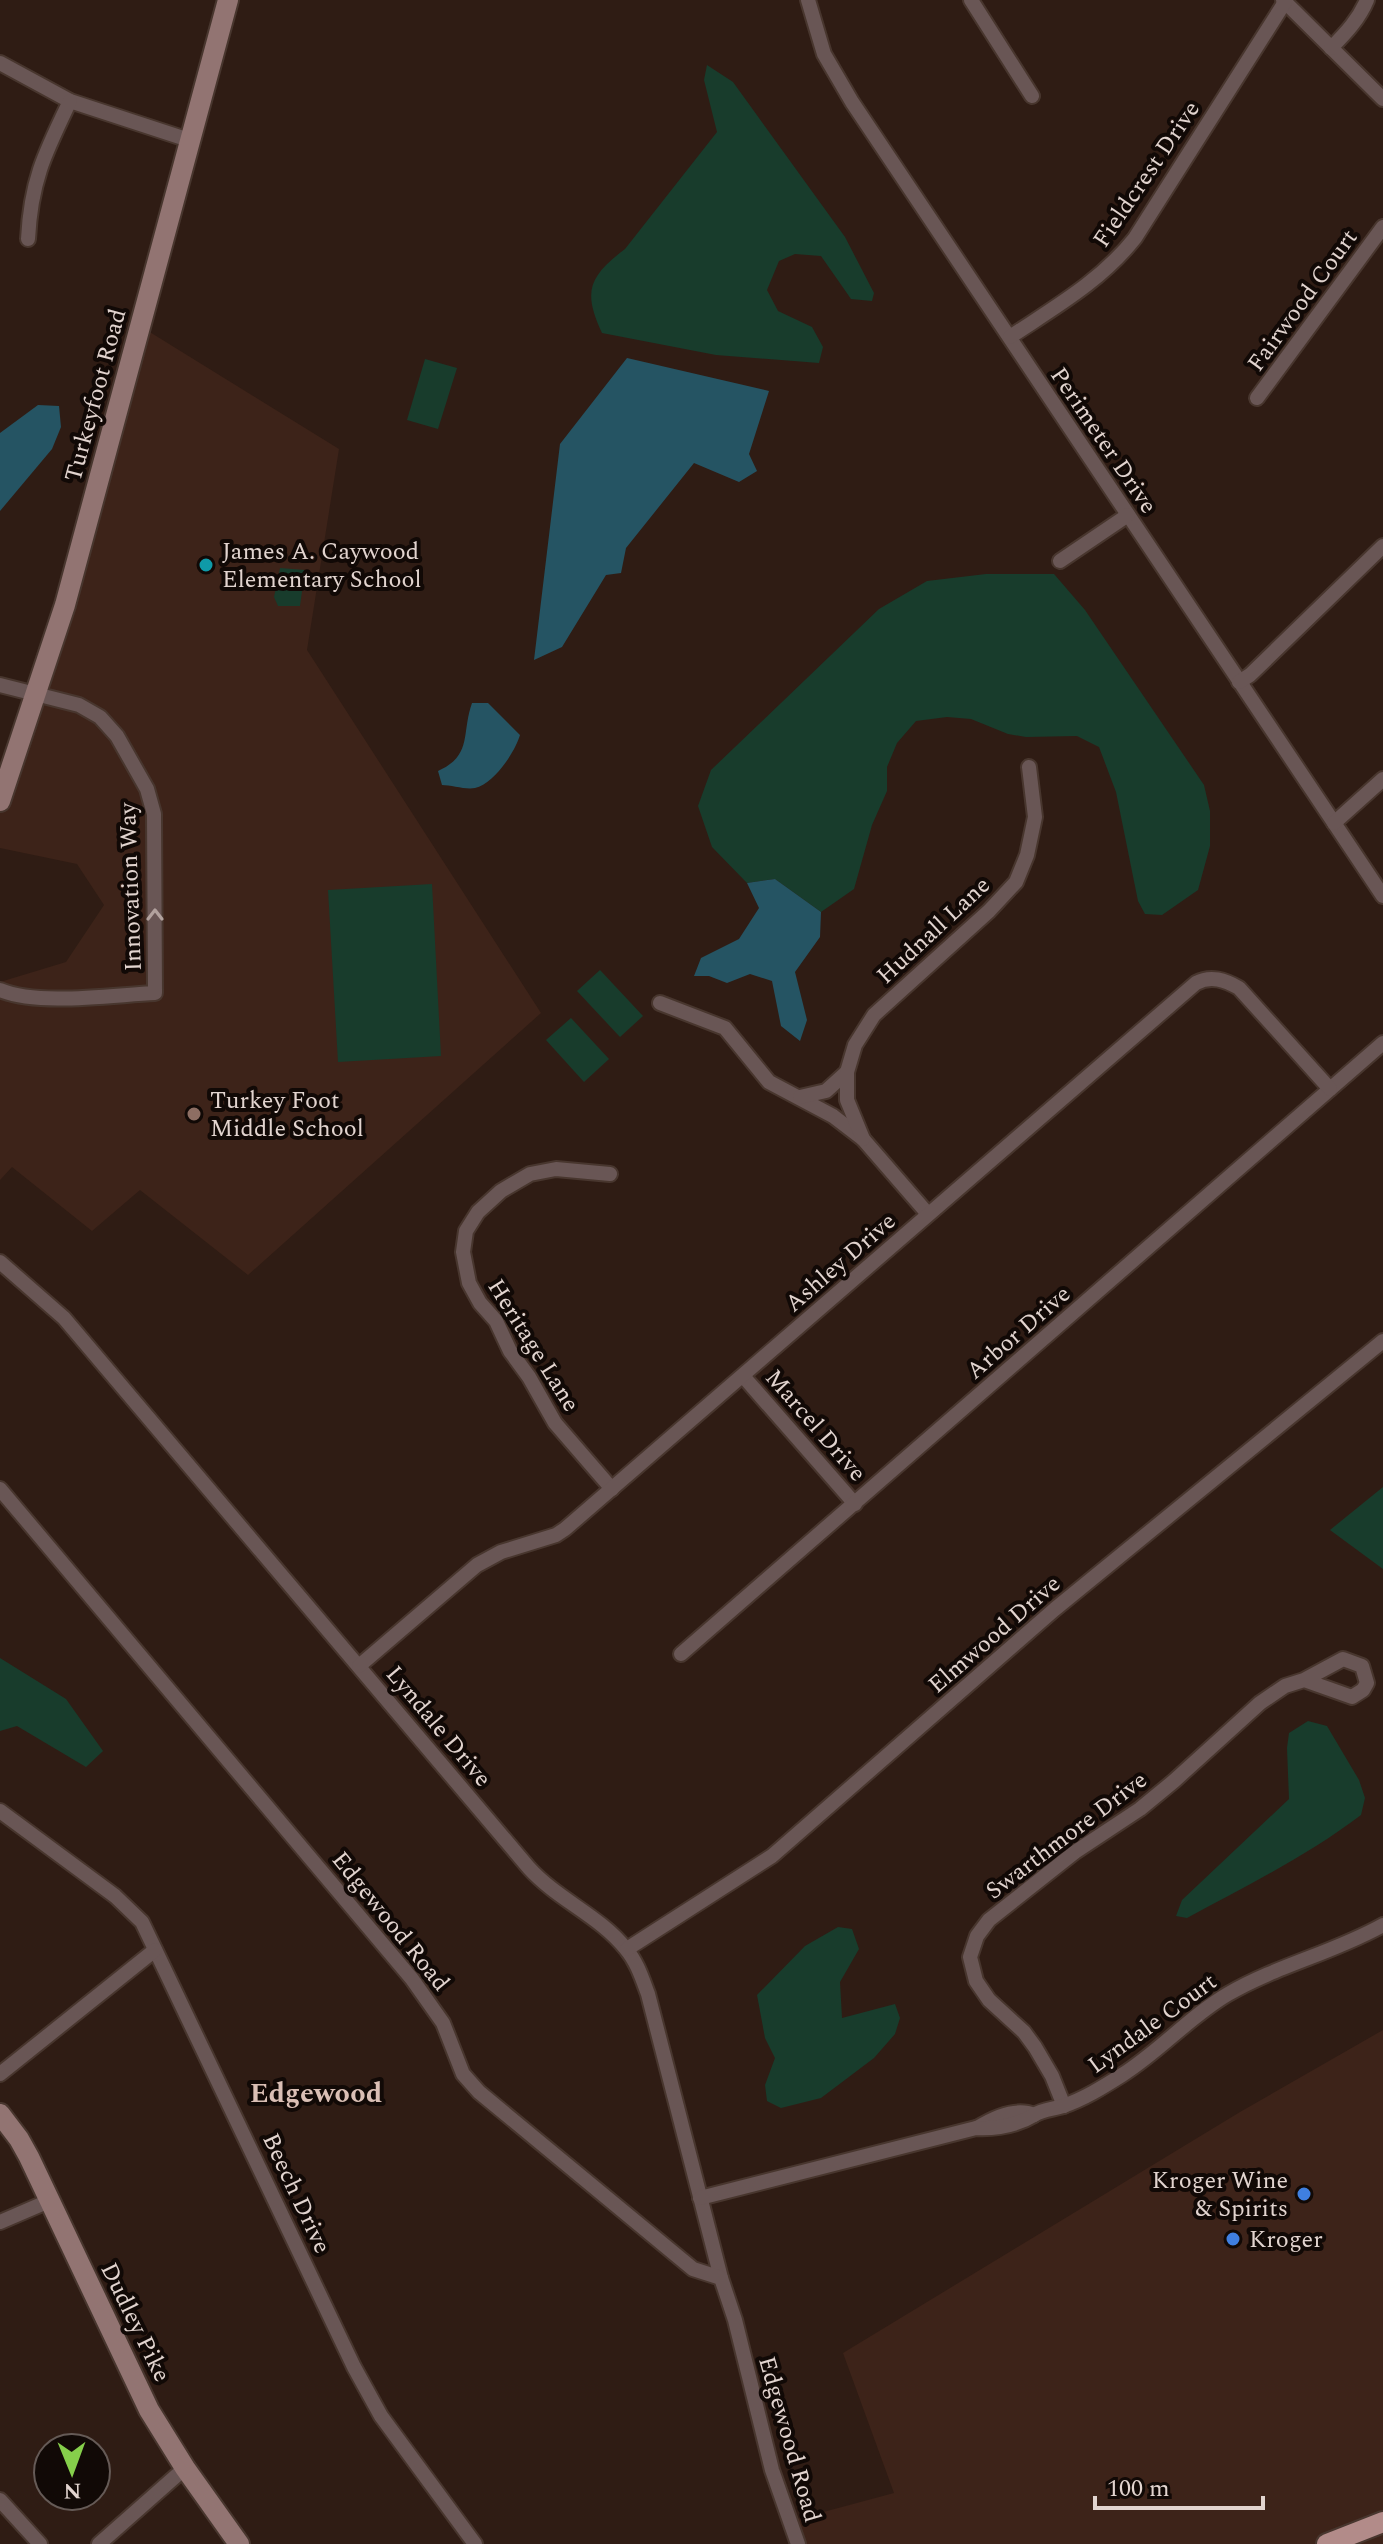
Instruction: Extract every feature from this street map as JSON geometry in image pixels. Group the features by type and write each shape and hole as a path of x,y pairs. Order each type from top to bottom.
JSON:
{"main road":[{"name":"Turkeyfoot Road","path":"0,801 65,605 228,0"},
{"name":"Dudley Pike","path":"0,2114 19,2139 149,2410 185,2468 239,2544"},
{"path":"1327,2544 1381,2527"}],"street":[{"name":"Perimeter Drive","path":"808,0 830,66 901,177 1383,896"},
{"path":"971,0 1032,96"},
{"path":"1331,48 1354,23 1367,0"},
{"path":"1284,1 1383,99"},
{"name":"Fieldcrest Drive","path":"1010,337 1096,280 1118,259 1135,238 1284,1"},
{"path":"0,63 70,101 189,140"},
{"path":"28,239 36,175 70,101"},
{"name":"Fairwood Court","path":"1257,398 1383,227"},
{"path":"1060,561 1128,515"},
{"path":"1239,682 1250,675 1383,546"},
{"name":"Innovation Way","path":"0,685 79,705 100,717 117,736 147,789 154,814 155,993 47,998 13,995 0,990"},
{"name":"Hudnall Lane","path":"863,1139 847,1100 847,1072 855,1045 874,1015 989,911 1016,882 1027,855 1035,817 1029,767"},
{"path":"1334,823 1383,779"},
{"name":"Ashley Drive","path":"359,1666 477,1565 501,1552 556,1535 1185,991 1203,979 1220,979 1239,988 1330,1089"},
{"name":"Hudnall Lane","path":"660,1003 725,1028 763,1076 833,1116 863,1139 928,1214"},
{"name":"Arbor Drive","path":"681,1654 1383,1043"},
{"path":"800,1097 826,1091 847,1072"},
{"name":"Heritage Lane","path":"610,1174 556,1169 530,1174 483,1206 466,1231 463,1252 469,1283 480,1303 496,1321 510,1351 555,1423 612,1489"},
{"name":"Lyndale Drive","path":"0,1262 64,1318 536,1876 564,1901 601,1924 627,1949 648,1994 721,2278"},
{"name":"Elmwood Drive","path":"627,1949 772,1856 1055,1609 1383,1341"},
{"name":"Marcel Drive","path":"743,1376 855,1504"},
{"name":"Edgewood Road","path":"0,1489 412,1979 443,2023 457,2061 469,2081 496,2107 693,2269 721,2278 735,2320 772,2470 798,2544"},
{"name":"Swarthmore Drive","path":"1064,2106 1052,2076 1035,2047 1024,2032 989,2000 976,1981 970,1957 977,1936 989,1920 1075,1852 1140,1809 1260,1703 1285,1686 1304,1680"},
{"name":"Beech Drive","path":"0,1811 138,1916 186,2009 354,2367 381,2416 475,2544"},
{"name":"Lyndale Court","path":"700,2198 976,2128 996,2129 1028,2121 1034,2115 1094,2092 1126,2073 1196,2015 1226,1995 1271,1972 1339,1947 1383,1925"},
{"path":"0,2074 155,1950"},
{"path":"0,2222 49,2201"},
{"path":"99,2544 185,2468"},
{"path":"0,2500 40,2544"}],"shaded area":[{"path":"140,326 339,449 307,650 541,1013 248,1275 140,1190 92,1231 12,1167 0,1180 0,982 66,962 104,905 77,864 0,848 0,801"},
{"path":"1383,2030 1383,2544 798,2544 790,2521 894,2493 843,2353 1240,2112"}],"green space":[{"path":"707,65 733,82 845,237 874,293 872,301 851,299 821,256 795,254 779,261 767,290 778,311 812,327 823,347 819,363 716,355 602,333 596,319 591,296 596,277 625,249 717,132 704,80"},
{"path":"425,359 457,368 438,429 407,420"},
{"path":"280,568 305,570 300,606 278,606 274,597"},
{"path":"986,574 1054,574 1085,610 1204,785 1210,811 1210,846 1198,890 1162,915 1145,914 1138,901 1116,792 1099,747 1077,736 1026,737 1008,734 971,719 947,717 916,721 897,743 887,767 887,791 872,825 854,889 821,912 775,879 747,883 712,847 698,806 711,770 879,609 927,581"},
{"path":"432,884 441,1056 338,1062 328,890"},
{"path":"600,970 643,1016 620,1037 577,991"},
{"path":"571,1018 609,1059 584,1082 546,1040"},
{"path":"1383,1487 1383,1569 1330,1530"},
{"path":"0,1658 66,1699 103,1751 86,1767 17,1726 0,1731"},
{"path":"1308,1721 1327,1726 1359,1780 1365,1798 1361,1815 1254,1882 1187,1918 1176,1916 1182,1900 1289,1799 1289,1733"},
{"path":"838,1927 852,1929 859,1949 840,1982 842,2018 895,2004 900,2018 895,2034 874,2058 821,2098 781,2108 767,2101 765,2085 775,2058 765,2038 757,1995 805,1946"}],"water":[{"path":"627,358 769,391 749,454 757,471 739,482 694,463 626,548 621,573 606,575 562,647 534,660 560,444"},
{"path":"38,405 59,406 61,427 52,449 0,511 0,433"},
{"path":"472,703 488,703 520,735 503,766 482,785 471,788 442,785 438,771 449,765 461,751"},
{"path":"775,879 821,912 820,937 795,972 807,1020 800,1041 781,1026 772,981 750,974 727,983 709,976 694,976 701,958 739,939 759,908 747,883"}],"place":[{"name":"James A. Caywood Elementary School","path":"206,565"},
{"name":"Turkey Foot Middle School","path":"194,1114"},
{"name":"Kroger Wine & Spirits","path":"1304,2194"},
{"name":"Kroger","path":"1233,2239"}],"district":[{"name":"Edgewood","path":"316,2092"}]}
